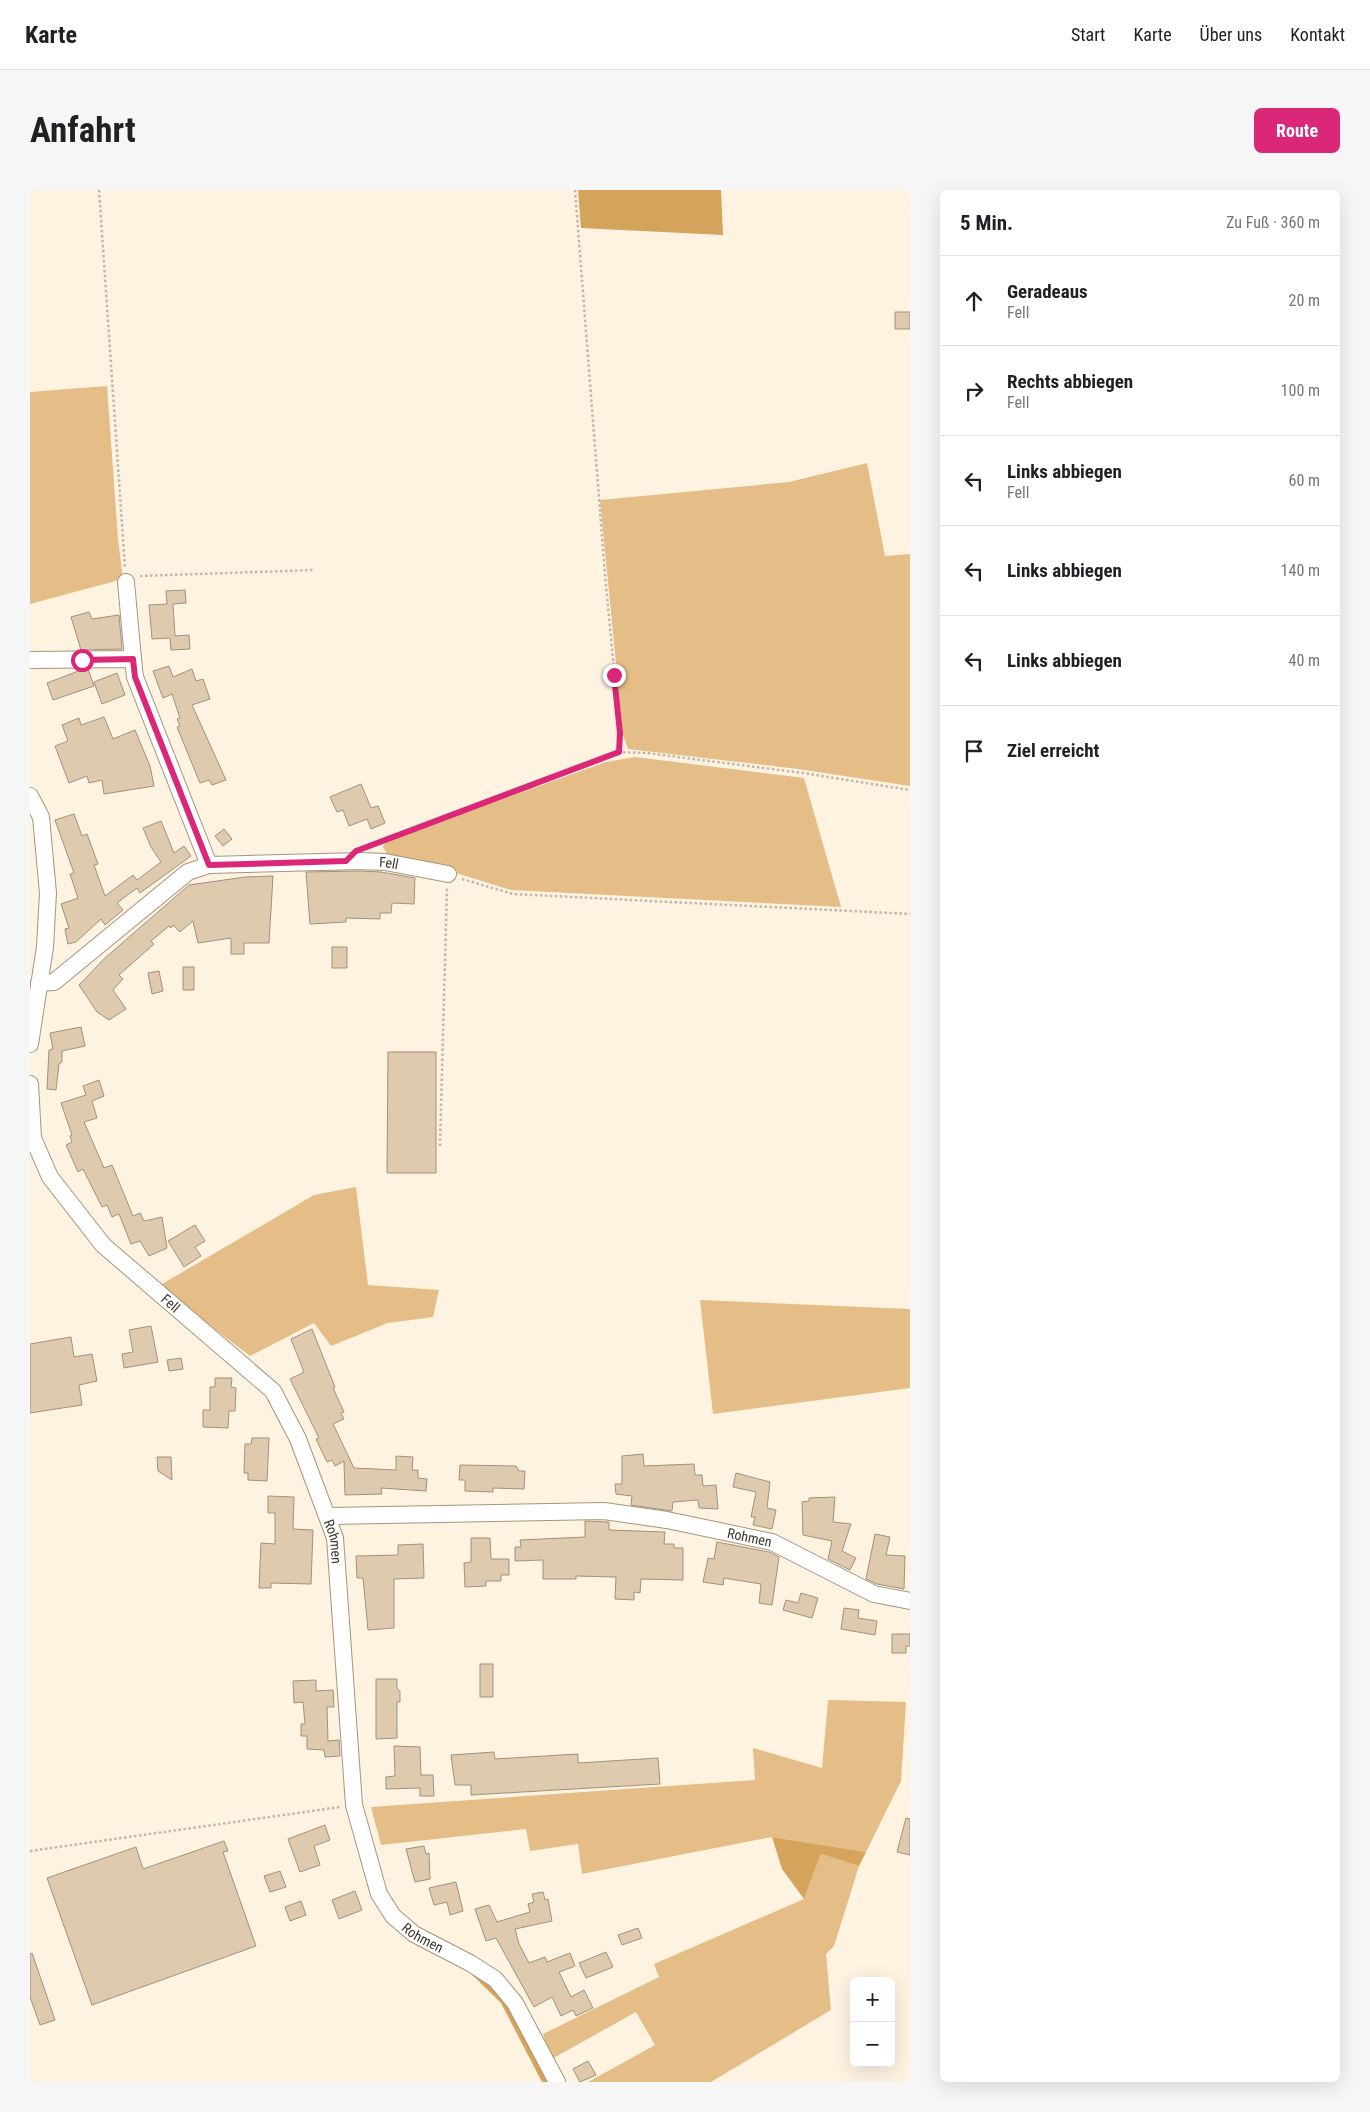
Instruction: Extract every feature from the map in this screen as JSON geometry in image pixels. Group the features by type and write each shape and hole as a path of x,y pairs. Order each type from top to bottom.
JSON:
{"street":[{"path":"126,579 135,677 209,865"},
{"path":"30,660 133,659"},
{"path":"30,796 41,817 48,893 45,947 30,1044"},
{"name":"Fell","path":"39,983 54,982 188,872 209,865 346,861 385,862 448,874"},
{"name":"Fell","path":"30,1084 33,1138 50,1178 103,1245 273,1391 298,1438 328,1516"},
{"name":"Rohmen","path":"557,2082 515,2003 495,1979 470,1962 414,1934 393,1916 378,1894 354,1805 335,1538 328,1516 604,1511 667,1520 772,1542 874,1594 910,1601"}],"path":[{"path":"99,190 126,579 313,570"},
{"path":"575,190 603,556 620,733 619,752"},
{"path":"346,861 356,851 619,752 647,753 803,773 910,790"},
{"path":"440,1146 448,874 512,894 910,914"},
{"path":"30,1851 354,1805"}],"shaded area":[{"path":"578,190 721,190 723,235 581,228"},
{"path":"107,386 118,539 123,579 30,604 30,392"},
{"path":"867,463 885,556 910,554 910,786 798,769 628,749 623,735 600,500 789,482"},
{"path":"635,757 804,778 841,907 511,890 427,864 388,856 383,847 385,842 389,840 606,762"},
{"path":"356,1187 368,1285 439,1290 433,1317 388,1323 331,1346 314,1323 250,1356 182,1304 162,1284 314,1195"},
{"path":"700,1300 910,1309 910,1388 713,1414"},
{"path":"828,1700 906,1702 901,1781 866,1852 772,1837 582,1874 578,1844 530,1851 526,1829 381,1845 371,1807 755,1780 753,1748 822,1768"},
{"path":"772,1837 866,1852 859,1866 821,1854 804,1899 782,1869"},
{"path":"821,1854 859,1866 834,1946 826,1954 831,2010 711,2082 588,2082 655,2045 636,2012 550,2060 543,2034 659,1977 654,1964 804,1899"},
{"path":"458,1961 474,1971 503,1997 549,2082 542,2082 501,2003"}],"building":[{"path":"895,312 910,312 910,329 895,329"},
{"path":"185,590 186,603 173,604 175,636 189,635 190,649 171,650 170,638 152,639 149,605 167,604 166,591"},
{"path":"89,612 92,619 119,615 122,649 81,650 71,617"},
{"path":"169,666 173,677 192,669 196,681 203,679 210,699 192,705 226,780 212,785 209,780 200,783 177,727 180,726 177,719 180,718 172,694 163,698 153,671"},
{"path":"88,669 94,686 53,700 47,683"},
{"path":"117,673 125,695 102,704 94,682"},
{"path":"104,717 113,739 135,730 150,766 154,786 104,794 102,780 89,783 87,776 69,783 55,746 68,741 62,725 79,718 81,725"},
{"path":"361,784 371,808 378,806 385,823 371,829 367,819 349,826 343,810 337,812 330,797"},
{"path":"74,814 82,836 87,834 98,864 94,865 105,896 133,875 137,880 161,862 151,847 143,828 161,821 174,853 184,846 191,856 140,893 137,888 117,903 123,910 105,925 101,919 76,942 68,944 65,929 69,928 61,904 78,898 70,874 74,873 55,820"},
{"path":"224,829 232,839 223,846 215,836"},
{"path":"306,872 381,872 415,878 414,904 392,903 391,913 380,913 380,919 346,918 346,922 310,924"},
{"path":"273,876 269,943 244,943 244,954 231,954 231,938 198,943 193,921 180,932 173,925 171,928 169,926 151,941 154,944 119,975 123,979 113,990 126,1009 109,1020 97,1012 79,985 105,958 189,885 245,877"},
{"path":"332,947 347,947 347,968 332,968"},
{"path":"183,967 194,967 194,990 183,990"},
{"path":"159,971 163,991 152,994 148,973"},
{"path":"81,1027 85,1046 62,1051 62,1062 59,1064 56,1090 47,1089 49,1050 53,1049 50,1033"},
{"path":"388,1052 436,1052 436,1173 387,1173"},
{"path":"99,1080 104,1096 92,1101 97,1118 84,1122 104,1168 112,1165 133,1216 140,1213 144,1221 162,1217 167,1248 149,1256 140,1241 131,1244 119,1214 112,1217 107,1205 102,1207 83,1169 78,1172 66,1145 72,1142 70,1136 72,1135 61,1103 86,1095 83,1086"},
{"path":"195,1225 205,1241 195,1247 201,1256 184,1267 168,1241"},
{"path":"151,1326 158,1362 124,1368 122,1354 133,1352 129,1330"},
{"path":"312,1329 335,1387 333,1388 344,1412 341,1413 344,1419 333,1424 354,1468 396,1470 396,1456 413,1457 412,1470 418,1470 418,1478 427,1479 426,1491 381,1488 382,1494 345,1495 344,1461 335,1466 332,1460 327,1462 316,1439 319,1438 290,1379 304,1372 291,1339"},
{"path":"71,1337 74,1357 92,1354 97,1381 79,1385 82,1405 30,1413 30,1344"},
{"path":"181,1358 183,1369 169,1371 167,1360"},
{"path":"215,1378 232,1378 231,1387 236,1388 235,1411 229,1411 228,1428 203,1427 203,1410 210,1410 210,1387 215,1387"},
{"path":"252,1438 269,1438 267,1481 248,1480 248,1473 244,1473 245,1444 251,1444"},
{"path":"643,1454 644,1466 694,1464 695,1475 702,1475 703,1486 716,1485 718,1509 699,1508 698,1500 673,1502 672,1511 631,1505 632,1496 616,1494 615,1484 622,1484 622,1456"},
{"path":"157,1457 171,1457 172,1480 158,1471"},
{"path":"460,1465 516,1466 519,1471 525,1471 524,1489 493,1488 493,1492 465,1491 465,1480 459,1480"},
{"path":"736,1473 770,1482 767,1508 776,1510 772,1529 753,1525 755,1517 751,1517 756,1492 733,1487"},
{"path":"268,1496 294,1497 293,1529 313,1530 311,1584 271,1583 271,1588 259,1588 261,1543 275,1544 275,1513 268,1513"},
{"path":"835,1497 833,1522 851,1524 842,1551 856,1558 850,1570 828,1559 832,1541 803,1535 802,1502 809,1501 809,1498"},
{"path":"585,1521 609,1522 609,1530 665,1532 664,1544 674,1544 674,1548 683,1548 683,1580 641,1579 640,1593 634,1592 634,1600 615,1599 616,1577 576,1576 576,1579 543,1579 543,1560 515,1561 515,1547 521,1547 520,1540 585,1537"},
{"path":"875,1534 890,1537 886,1555 905,1556 904,1589 877,1584 866,1579"},
{"path":"471,1538 490,1538 491,1559 509,1559 509,1575 501,1575 501,1581 486,1581 486,1586 465,1587 464,1563 471,1562"},
{"path":"717,1542 769,1552 779,1557 772,1605 759,1603 761,1584 724,1578 723,1585 703,1582 708,1558 714,1559"},
{"path":"423,1544 424,1578 394,1579 394,1628 368,1630 363,1578 357,1578 356,1556 398,1555 398,1545"},
{"path":"801,1593 818,1598 812,1618 783,1610 786,1600 798,1603"},
{"path":"844,1608 859,1610 858,1618 877,1621 875,1635 841,1629"},
{"path":"892,1634 910,1634 910,1646 906,1646 906,1653 892,1653"},
{"path":"480,1664 493,1664 493,1697 480,1697"},
{"path":"376,1679 397,1679 400,1702 397,1702 397,1738 376,1739"},
{"path":"316,1680 316,1691 333,1690 334,1707 327,1707 328,1741 339,1740 340,1756 325,1757 324,1750 307,1749 307,1736 301,1736 301,1724 305,1724 303,1702 294,1703 293,1681"},
{"path":"394,1746 420,1747 421,1775 433,1775 434,1796 420,1796 420,1788 386,1789 386,1777 395,1776"},
{"path":"494,1752 495,1759 578,1754 578,1763 658,1758 660,1784 471,1795 471,1785 455,1785 451,1755"},
{"path":"906,1818 910,1819 910,1855 897,1852"},
{"path":"325,1825 330,1840 314,1846 320,1865 300,1872 288,1839"},
{"path":"224,1841 228,1851 223,1852 256,1946 92,2005 47,1878 136,1847 143,1869"},
{"path":"424,1846 426,1854 429,1853 430,1879 415,1882 406,1849"},
{"path":"280,1871 286,1887 270,1892 264,1876"},
{"path":"456,1882 463,1911 450,1915 447,1902 434,1905 429,1888"},
{"path":"355,1891 362,1910 339,1919 332,1900"},
{"path":"543,1892 545,1900 548,1899 552,1921 515,1929 519,1944 529,1963 545,1957 547,1962 570,1953 575,1966 559,1972 571,1997 584,1990 593,2008 576,2016 573,2010 561,2016 552,1997 534,2007 496,1938 486,1941 475,1909 489,1905 497,1922 530,1912 528,1904 534,1902 532,1894"},
{"path":"301,1901 306,1915 290,1921 285,1907"},
{"path":"638,1928 642,1938 622,1945 618,1935"},
{"path":"606,1952 613,1967 586,1978 579,1963"},
{"path":"32,1953 55,2020 40,2025 30,1997 30,1954"},
{"path":"588,2061 596,2075 580,2082 573,2069"}],"route":[{"path":"82,660 133,659 135,677 209,865 346,861 356,851 619,752 620,733 614,675"}]}
